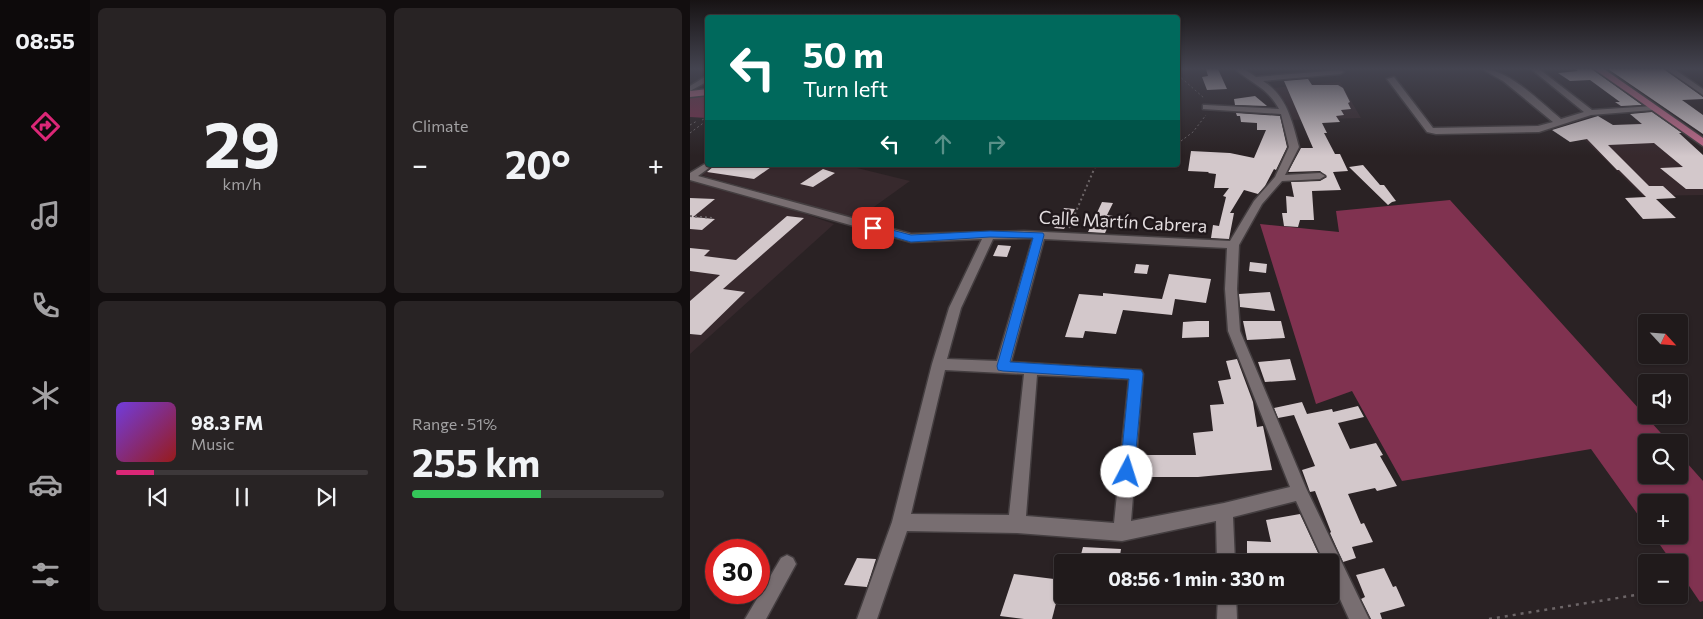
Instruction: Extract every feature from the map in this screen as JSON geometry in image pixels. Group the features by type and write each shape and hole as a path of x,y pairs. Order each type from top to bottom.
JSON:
{"main road":[{"path":"1639,98 1703,144"}],"street":[{"path":"1277,98 1286,112 1294,147 1279,178 1258,202 1233,245 1231,289 1234,331 1267,416 1359,619"},
{"path":"1405,98 1430,130 1436,131 1539,129 1590,113 1653,108"},
{"path":"1529,98 1560,123"},
{"path":"1571,98 1590,113"},
{"path":"1206,107 1286,112"},
{"path":"690,177 705,167"},
{"path":"1279,178 1320,176"},
{"name":"Calle Martín Cabrera","path":"690,177 911,238 990,234 1039,235 1233,245"},
{"path":"866,619 901,522 939,364 955,308 990,234"},
{"path":"1003,366 1039,235"},
{"path":"939,364 1136,374 1122,532"},
{"path":"1017,524 1031,369"},
{"path":"901,522 1017,524 1122,532 1224,511 1300,492"},
{"path":"1224,511 1226,554"},
{"path":"755,619 787,564"},
{"path":"1227,604 1228,619"}],"path":[{"path":"1181,141 1200,125 1205,115 1204,98"},
{"path":"690,125 697,120"},
{"path":"690,133 705,121"},
{"path":"1066,237 1095,167"},
{"path":"690,216 712,218"},
{"path":"1489,619 1638,595"}],"shaded area":[{"path":"690,98 705,98 705,118 690,117"},
{"path":"1281,98 1349,98 1361,118 1291,120 1286,103"},
{"path":"1643,123 1703,173 1703,195 1643,196 1584,139 1601,126"},
{"path":"710,167 853,167 910,181 857,219 698,174"},
{"path":"690,179 743,192 834,224 690,354"},
{"path":"1450,200 1638,408 1638,424 1653,424 1662,434 1638,434 1638,484 1688,484 1688,464 1703,481 1703,601 1700,602 1688,584 1688,554 1666,554 1659,544 1688,544 1688,494 1638,494 1638,515 1591,449 1402,481 1352,391 1316,404 1260,224 1339,232 1336,211"}],"building":[{"path":"1257,98 1267,106 1235,105 1234,99"},
{"path":"1291,98 1348,98 1351,109 1341,110 1344,115 1336,116 1340,122 1322,123 1327,133 1324,133 1335,154 1340,154 1348,171 1333,172 1341,190 1312,191 1314,220 1300,220 1298,227 1284,226 1282,213 1287,213 1286,196 1294,197 1291,182 1320,181 1327,177 1320,171 1288,172 1301,148 1313,148"},
{"path":"1614,98 1632,98 1642,105 1621,106 1615,102 1620,102"},
{"path":"1650,98 1703,98 1682,100 1703,115 1703,134"},
{"path":"1652,112 1682,133 1679,133 1703,155 1703,189 1686,189 1660,168 1683,167 1654,143 1608,145 1649,186 1663,186 1676,198 1656,199 1676,218 1643,219 1625,198 1646,197 1619,170 1587,139 1570,142 1552,130 1598,116 1613,125 1642,124 1630,114"},
{"path":"1236,113 1280,116 1287,147 1276,170 1274,169 1265,186 1258,194 1244,190 1230,213 1234,213 1229,239 1211,238 1213,225 1219,226 1226,197 1223,196 1229,188 1214,188 1216,174 1188,171 1191,151 1230,153 1254,158 1266,130 1257,130 1257,123 1241,122 1240,116 1237,116"},
{"path":"1363,165 1380,185 1384,185 1396,201 1388,205 1349,167"},
{"path":"713,167 771,167 754,179 707,172"},
{"path":"823,169 835,173 813,187 800,184"},
{"path":"690,198 715,199 693,217 715,219 702,230 690,229"},
{"path":"1102,202 1113,203 1107,215 1113,216 1105,233 1088,232"},
{"path":"1064,208 1075,209 1064,229 1054,228"},
{"path":"787,216 804,218 723,289 745,292 701,335 690,334 690,301 720,275 690,271 690,248 710,250 704,256 736,260"},
{"path":"998,245 1011,246 1007,257 993,256"},
{"path":"1250,262 1267,264 1266,273 1249,271"},
{"path":"1136,264 1149,265 1147,274 1134,273"},
{"path":"1169,274 1211,279 1206,303 1175,299 1172,315 1123,310 1116,334 1085,331 1083,338 1065,337 1079,294 1103,296 1103,293 1162,299"},
{"path":"1270,292 1275,311 1240,307 1239,294"},
{"path":"1209,321 1209,337 1182,338 1183,322"},
{"path":"1243,321 1281,321 1285,338 1247,340"},
{"path":"1237,359 1253,402 1257,427 1263,426 1272,470 1198,477 1142,477 1144,455 1196,455 1193,433 1213,431 1210,405 1224,404 1218,381 1231,379 1226,361"},
{"path":"1290,359 1296,380 1265,382 1258,362"},
{"path":"1302,402 1307,414 1332,409 1333,412 1358,406 1364,417 1338,423 1350,449 1376,443 1383,455 1380,456 1397,486 1377,491 1375,488 1348,494 1361,524 1364,523 1373,542 1352,547 1356,558 1343,562 1315,491 1310,492 1302,470 1315,466 1294,415 1278,418 1274,408"},
{"path":"1300,514 1319,554 1247,554 1247,541 1271,542 1266,520"},
{"path":"1083,547 1121,549 1120,554 1081,554"},
{"path":"857,558 876,559 867,587 844,585"},
{"path":"1384,568 1393,587 1396,586 1405,606 1380,613 1382,619 1371,619 1361,599 1365,597 1356,575"},
{"path":"1014,574 1054,579 1054,604 1056,604 1052,619 1024,619 1000,616"}],"route":[{"path":"873,228 911,238 990,234 1039,235 1003,366 1136,374 1127,472"}]}
